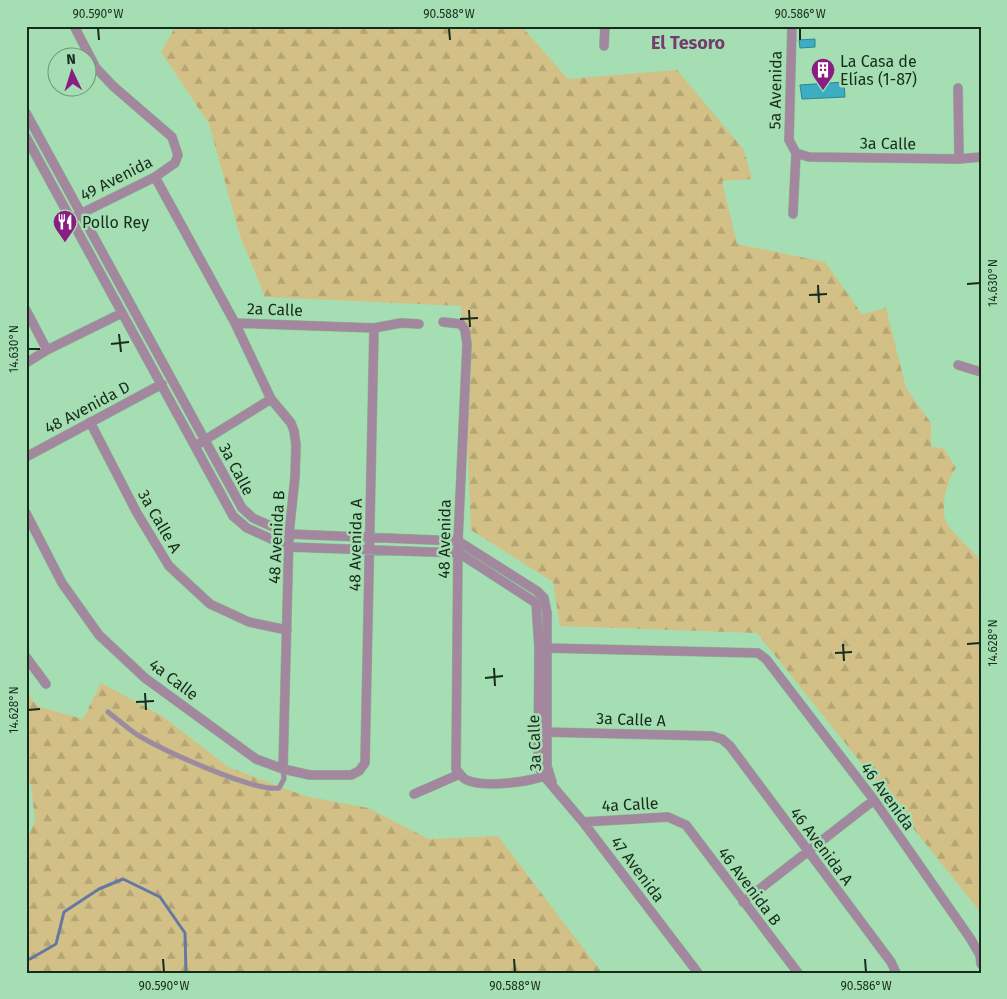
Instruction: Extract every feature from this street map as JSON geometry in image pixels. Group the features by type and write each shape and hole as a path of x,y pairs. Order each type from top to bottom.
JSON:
{"street":[{"path":"604,46 605,26"},
{"name":"5a Avenida","path":"792,26 789,140 796,153 793,214"},
{"name":"49 Avenida","path":"70,220 81,212 155,177 175,163 178,155 177,147 172,137 113,86 96,68 78,28"},
{"path":"958,88 959,160"},
{"name":"3a Calle","path":"26,113 242,508 253,518 289,534 458,541 537,591 544,598 547,613 544,648 543,732 546,775 553,785"},
{"name":"3a Calle","path":"27,138 233,516 247,528 289,546 458,553 536,604 544,648"},
{"name":"3a Calle","path":"796,153 809,157 959,160 981,157"},
{"name":"2a Calle","path":"155,177 235,323 374,328 401,324 419,324"},
{"path":"26,310 47,350"},
{"path":"26,363 47,350 122,313"},
{"name":"48 Avenida","path":"442,322 461,324 465,330 467,344 458,541 456,764 460,774"},
{"name":"48 Avenida B","path":"235,323 271,399 291,423 296,445 289,534 283,769"},
{"name":"48 Avenida A","path":"365,764 374,328"},
{"path":"958,365 981,372"},
{"name":"48 Avenida D","path":"26,457 162,384"},
{"path":"195,446 271,399"},
{"name":"3a Calle A","path":"90,422 137,513 169,566 210,604 249,622 287,630"},
{"name":"4a Calle","path":"26,513 62,583 99,635 146,678 256,759 283,769 310,775 351,775 359,772 365,764"},
{"name":"46 Avenida","path":"544,648 758,654 766,659 874,800 970,938 980,958"},
{"path":"26,657 46,684"},
{"name":"3a Calle A","path":"543,732 712,736 722,739"},
{"name":"46 Avenida A","path":"722,739 730,746 891,962 896,973"},
{"path":"414,794 460,774 466,780 485,784 518,782 546,775"},
{"name":"47 Avenida","path":"553,785 698,973"},
{"path":"743,902 874,800"},
{"name":"4a Calle","path":"583,822 668,817 678,820"},
{"name":"46 Avenida B","path":"678,820 686,825 798,973"}],"lane":[{"path":"108,712 136,734 210,770 246,782 279,788 284,779 283,769"}],"green space":[{"path":"176,26 515,26 524,29 568,79 677,70 744,150 752,179 722,181 737,244 825,262 862,314 886,308 906,388 931,423 931,446 944,449 956,468 945,494 944,516 948,525 981,560 981,913 757,633 560,626 553,582 471,530 461,306 265,297 240,236 209,124 161,52"},
{"path":"101,683 162,716 228,767 305,796 368,808 429,839 498,836 602,973 26,973 26,843 35,820 31,784 26,782 26,691 37,706 83,719"}],"building":[{"path":"815,39 815,47 800,48 799,40"},
{"name":"La Casa de Elías (1-87)","path":"844,82 845,97 802,99 800,85"}],"waterway":[{"path":"26,958 30,959 56,944 64,912 99,889 123,879 160,897 185,933 186,973"}],"place":[{"name":"La Casa de Elías (1-87)","path":"823,91"},
{"name":"Pollo Rey","path":"65,243"}],"district":[{"name":"El Tesoro","path":"688,43"}]}
